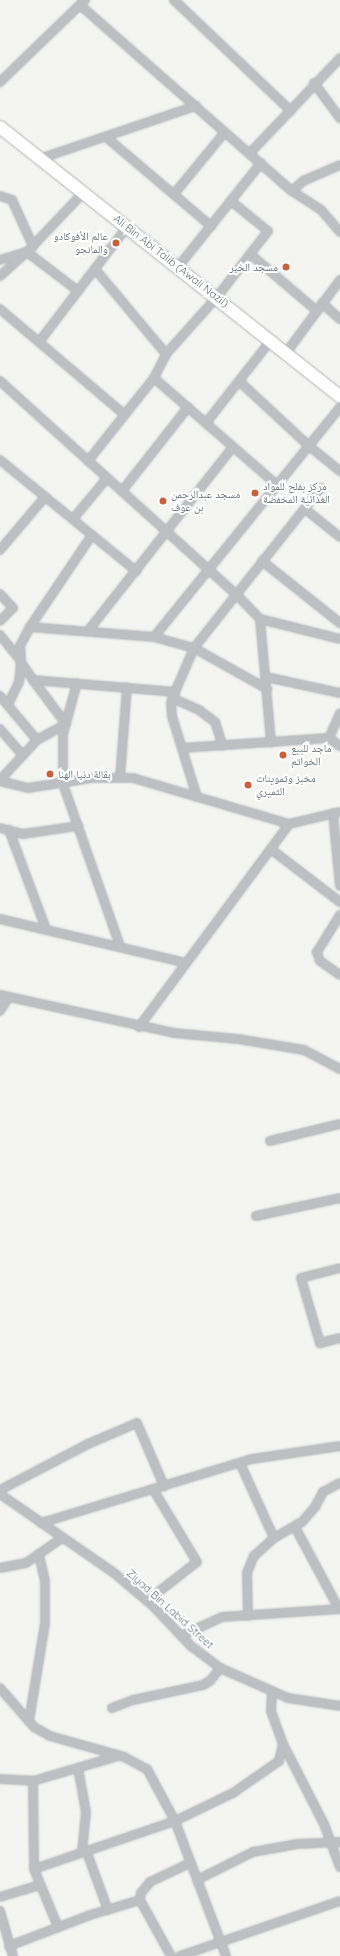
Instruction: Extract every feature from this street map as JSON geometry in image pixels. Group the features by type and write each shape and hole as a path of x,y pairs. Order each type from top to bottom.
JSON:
{"main road":[{"name":"Ali Bin Abi Talib (Awali Nazil)","path":"0,127 42,158 127,227 218,297 340,396"}],"street":[{"path":"174,0 291,111"},
{"path":"0,82 83,2 196,106 292,191 321,210 340,232"},
{"path":"250,153 291,111 314,83 340,58"},
{"path":"314,83 340,118"},
{"path":"42,158 196,106"},
{"path":"174,194 225,132"},
{"path":"106,137 211,226"},
{"path":"178,267 261,163"},
{"path":"292,191 303,182 340,165"},
{"path":"0,276 33,246 84,192"},
{"path":"0,196 12,200 33,246"},
{"path":"88,461 154,378 166,354 218,297 268,231 230,201"},
{"path":"39,342 127,227"},
{"path":"0,260 27,252"},
{"path":"27,252 78,291"},
{"path":"250,254 320,307 340,318"},
{"path":"95,269 166,354"},
{"path":"286,353 340,280"},
{"path":"0,309 124,414"},
{"path":"206,424 271,340"},
{"path":"154,378 277,485"},
{"path":"239,381 309,446 340,471"},
{"path":"0,382 236,594 260,619 340,639"},
{"path":"122,491 188,407"},
{"path":"154,637 340,407"},
{"path":"88,631 233,446"},
{"path":"0,460 136,571"},
{"path":"73,519 107,478"},
{"path":"197,797 172,716 174,695 194,648 321,488"},
{"path":"0,550 45,496"},
{"path":"305,509 340,537"},
{"path":"8,705 19,682 21,661 20,646 30,627 92,535"},
{"path":"262,561 340,623"},
{"path":"0,594 13,608 0,622"},
{"path":"260,619 271,743"},
{"path":"30,627 154,637 194,648 267,689"},
{"path":"0,635 21,661 33,680 66,724"},
{"path":"266,676 340,693"},
{"path":"33,680 127,687 174,695 216,722 223,746"},
{"path":"77,683 66,724 63,784 120,946"},
{"path":"120,778 127,687"},
{"path":"0,696 37,740"},
{"path":"328,738 340,713"},
{"path":"66,724 37,740 0,781 28,788 63,784 91,778 133,778 289,824 336,812 340,886"},
{"path":"0,729 23,755"},
{"path":"182,748 328,738 340,746"},
{"path":"139,1027 272,850 289,824"},
{"path":"0,828 23,834 78,826"},
{"path":"9,830 46,929"},
{"path":"272,850 340,902"},
{"path":"340,915 317,952 320,960 340,975"},
{"path":"0,918 186,963"},
{"path":"0,1011 4,996 139,1027 304,1050 340,1069"},
{"path":"270,1141 340,1124"},
{"path":"256,1216 340,1198"},
{"path":"340,1268 301,1278 320,1342 340,1338"},
{"path":"0,1490 88,1444 137,1423 164,1486"},
{"path":"41,1523 240,1463 340,1446"},
{"path":"240,1463 274,1538"},
{"path":"248,1616 247,1573 250,1561 274,1538 295,1527 309,1515 323,1492 340,1483"},
{"path":"147,1601 197,1562 153,1489"},
{"name":"Ziyad Bin Labid Street","path":"0,1494 114,1573 147,1601 181,1636 220,1668 288,1698 340,1706"},
{"path":"181,1636 222,1617 339,1609 295,1527"},
{"path":"0,1568 26,1563 62,1538"},
{"path":"29,1721 45,1623 45,1581 39,1554"},
{"path":"112,1708 133,1700 203,1685 210,1681 220,1668"},
{"path":"0,1688 29,1721 50,1736 119,1756 146,1769 175,1822 226,1956"},
{"path":"272,1691 271,1711 283,1744 336,1842 340,1867"},
{"path":"34,1869 84,1851 175,1822 233,1793 279,1761 283,1744"},
{"path":"0,1779 33,1781 119,1756"},
{"path":"78,1768 86,1812 84,1851 108,1910"},
{"path":"33,1781 34,1869 58,1927"},
{"path":"197,1880 254,1852 298,1844 336,1842"},
{"path":"171,1956 140,1900 141,1893 150,1882 190,1863"},
{"path":"0,1897 40,1885"},
{"path":"9,1946 58,1927 140,1900"},
{"path":"180,1956 340,1901"},
{"path":"0,1911 13,1956"}],"place":[{"name":"عالم الأفوكادو والمانجو","path":"116,243"},
{"name":"مسجد الخير","path":"286,267"},
{"name":"مركز بفلح للمواد الغذائية المخفضة","path":"255,493"},
{"name":"مسجد عبدالرحمن بن عوف","path":"163,501"},
{"name":"ماجد للبيع الخواتم","path":"283,755"},
{"name":"بقالة دنيا الهنا","path":"50,774"},
{"name":"مخبز وتموينات الثميري","path":"248,785"}]}
